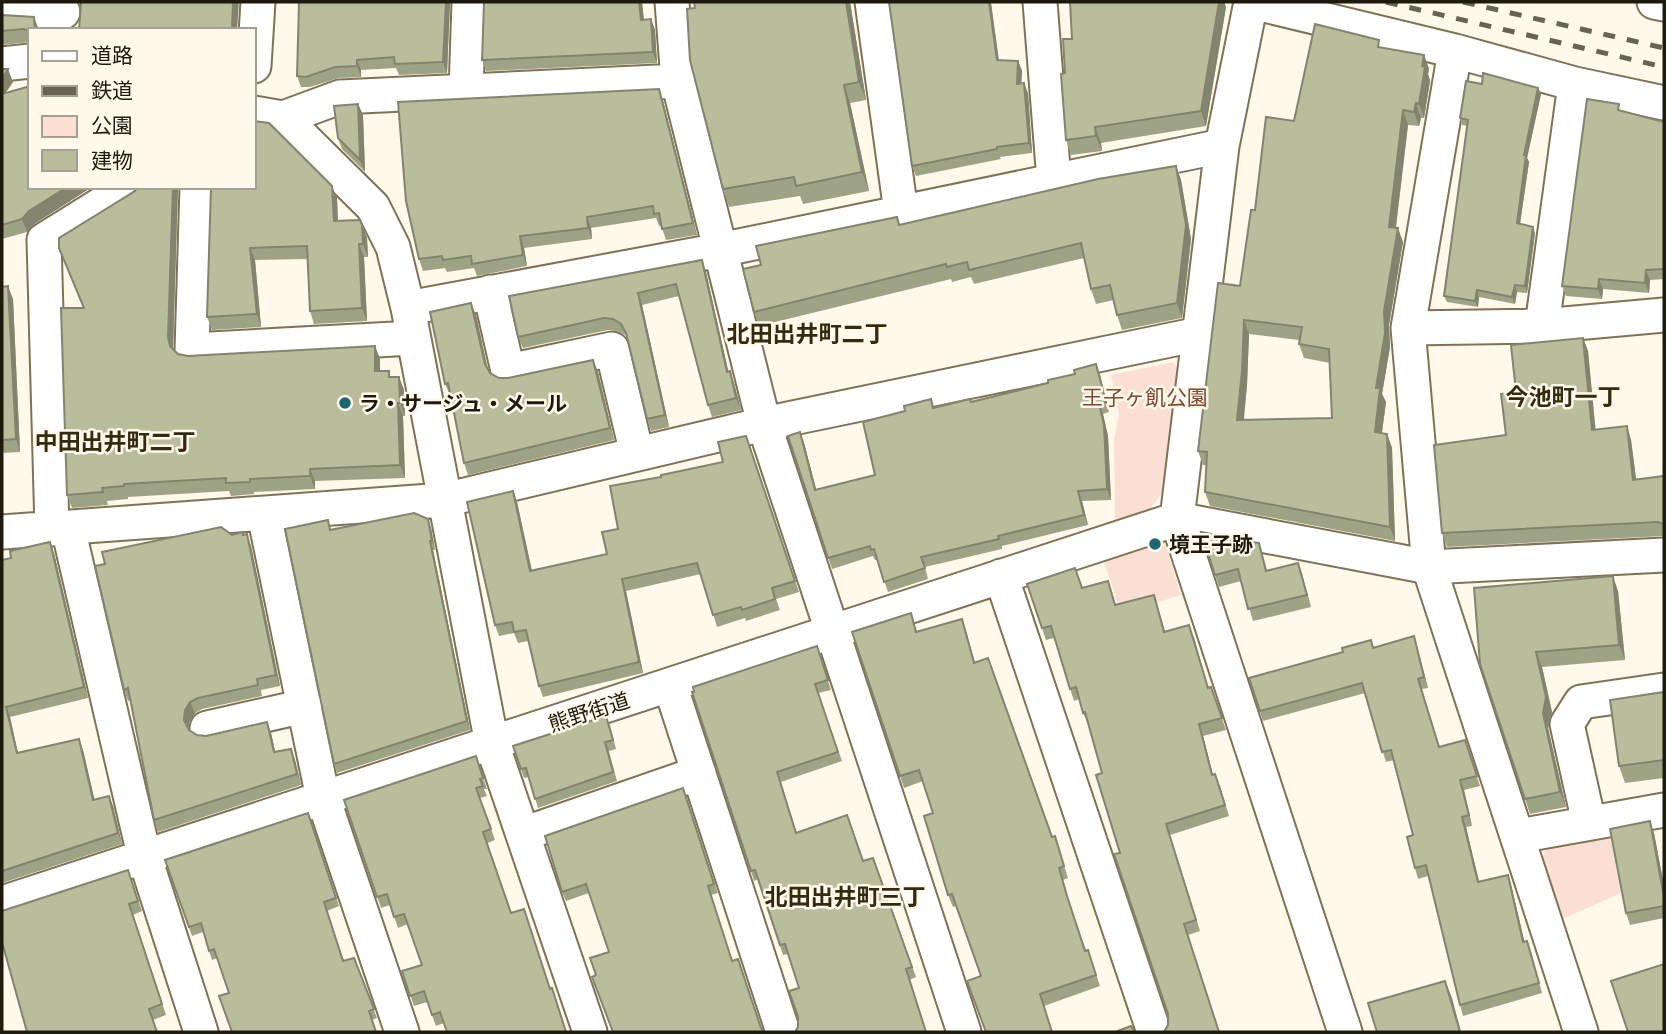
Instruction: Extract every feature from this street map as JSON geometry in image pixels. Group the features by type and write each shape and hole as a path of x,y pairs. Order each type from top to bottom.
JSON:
{"street":[{"path":"256,34 258,2"},
{"path":"466,91 469,2"},
{"path":"672,2 678,81 764,424 964,1032"},
{"path":"872,2 901,212"},
{"path":"1040,2 1054,181"},
{"path":"1345,1032 1177,519 1222,146 1252,2 1455,51 1576,84 1664,103"},
{"path":"1654,2 1664,4"},
{"path":"2,8 63,15"},
{"path":"1455,51 1408,328 1429,567 1581,1032"},
{"path":"2,64 28,61"},
{"path":"268,115 340,97 678,81"},
{"path":"1542,326 1576,84"},
{"path":"268,115 373,207 393,247 492,744 590,1032"},
{"path":"197,189 192,350 410,323 490,292 720,250 1222,146"},
{"path":"126,189 44,240 60,529 144,855 201,1032"},
{"path":"490,292 508,371 612,349 637,454"},
{"path":"1408,328 1542,326 1664,316"},
{"path":"2,531 444,500 764,424 1199,334"},
{"path":"264,514 323,798 402,1032"},
{"path":"1177,519 1429,567 1664,555"},
{"name":"熊野街道","path":"2,903 1177,519"},
{"path":"1001,576 1154,1032"},
{"path":"670,685 783,1032"},
{"path":"1589,823 1567,724 1581,702 1664,690"},
{"path":"207,728 304,706"},
{"path":"523,834 699,773"},
{"path":"1518,836 1664,810"}],"green space":[{"name":"王子ヶ飢公園","path":"1173,362 1179,370 1163,492 1149,510 1115,522 1114,440 1119,414 1111,375"},
{"path":"1151,536 1165,544 1181,595 1121,614 1101,552"},
{"path":"1610,836 1621,893 1558,921 1539,863 1546,849"}],"building":[{"path":"81,2 233,2 232,28 79,28"},
{"path":"299,2 446,2 443,62 395,64 394,57 357,60 357,66 335,67 306,77 297,76"},
{"path":"484,2 639,2 641,20 651,19 653,52 482,60"},
{"path":"694,2 846,2 859,82 844,85 862,172 796,186 794,177 723,189 690,60 687,9 695,8"},
{"path":"889,2 989,2 997,60 1018,61 1017,84 1024,83 1029,143 997,147 912,166"},
{"path":"1070,2 1219,2 1201,111 1095,127 1096,136 1066,140 1061,74 1065,73 1063,39 1072,39"},
{"path":"2,15 34,17 35,28 2,31"},
{"path":"1315,24 1379,40 1378,47 1424,55 1422,66 1425,67 1419,104 1416,103 1414,112 1403,110 1389,227 1398,228 1384,311 1385,333 1376,388 1380,388 1375,432 1387,434 1390,527 1205,492 1207,452 1198,451 1218,283 1240,286 1251,210 1255,210 1266,117 1294,121","holes":["1244,320 1302,327 1299,344 1329,349 1332,418 1237,420"]},
{"path":"1483,73 1538,88 1524,155 1517,223 1533,227 1525,286 1515,285 1512,297 1477,290 1475,301 1444,296 1468,120 1460,118 1466,81 1482,84"},
{"path":"28,87 28,189 64,189 29,211 22,219 2,225 2,94"},
{"path":"659,89 693,223 662,229 659,213 654,214 653,206 587,217 588,228 520,236 523,255 472,264 471,256 443,260 442,256 419,259 406,201 398,102"},
{"path":"1587,99 1619,104 1618,110 1664,122 1664,269 1646,270 1645,283 1599,279 1598,289 1562,286"},
{"path":"358,104 360,160 338,138 334,106"},
{"path":"256,121 269,123 332,186 334,221 360,220 363,244 359,244 362,308 310,311 307,246 250,248 257,314 207,317 211,189 256,189"},
{"path":"1176,166 1186,225 1177,303 1117,315 1110,285 1091,289 1081,243 969,270 967,262 947,267 946,264 754,312 743,269 761,265 756,246 897,217 899,225 1098,179"},
{"path":"173,189 168,337 170,346 178,354 188,356 375,346 375,371 389,371 389,377 399,377 400,465 310,469 310,476 250,479 250,482 226,483 226,478 124,484 102,488 103,492 67,495 61,308 84,308 59,248 59,238 135,191"},
{"path":"702,260 727,372 730,371 736,398 708,405 676,284 638,293 665,415 647,419 626,333 621,324 613,319 604,318 518,337 509,296"},
{"path":"8,286 16,439 2,440 2,287"},
{"path":"471,303 485,364 490,373 499,378 508,378 593,360 610,428 464,463 430,312"},
{"path":"1583,338 1592,430 1627,426 1633,480 1664,476 1664,524 1658,522 1442,533 1434,445 1506,435 1501,394 1516,392 1511,345"},
{"path":"1096,364 1106,402 1099,404 1104,425 1107,489 1078,491 1084,515 921,557 925,568 884,582 874,549 871,550 870,546 828,558 788,436 800,432 815,490 875,475 863,422 905,411 904,406 931,399 933,408 970,399 971,402 1048,383 1048,380 1075,374 1074,370"},
{"path":"746,436 795,581 772,588 775,599 742,610 741,607 713,615 697,563 622,579 639,662 539,686 526,630 514,632 512,622 495,625 467,502 513,491 530,571 607,554 602,532 618,529 610,486 723,462 718,442"},
{"path":"414,513 428,519 430,541 467,721 334,764 285,529 328,520 330,530"},
{"path":"221,527 232,535 243,532 243,535 247,534 276,675 257,679 258,685 198,698 190,702 185,710 184,720 189,730 206,736 267,722 274,752 291,749 297,774 154,820 128,688 124,690 95,566 105,564 102,552"},
{"path":"1201,532 1259,543 1266,571 1298,563 1307,595 1248,609 1238,569 1215,575"},
{"path":"50,542 84,687 6,707 17,753 79,739 93,800 109,796 118,833 2,871 2,560 11,558 10,551"},
{"path":"1075,568 1082,588 1108,581 1115,605 1154,595 1164,632 1189,625 1208,688 1211,687 1222,718 1199,724 1212,775 1215,774 1225,805 1166,824 1196,920 1184,924 1219,1032 1164,1032 1168,1025 1168,1014 1114,854 1120,853 1096,775 1102,773 1085,712 1083,713 1076,687 1070,689 1051,626 1042,628 1027,584"},
{"path":"1613,576 1619,645 1536,652 1546,697 1543,713 1560,792 1525,799 1480,664 1474,588"},
{"path":"911,613 916,632 962,619 974,663 988,658 1052,837 1055,836 1064,866 1059,868 1067,896 1096,975 1040,994 1052,1032 986,1032 967,981 981,976 952,894 948,895 924,816 933,813 919,770 900,776 852,632"},
{"path":"1414,636 1424,677 1418,679 1439,747 1465,740 1477,776 1460,780 1469,815 1462,817 1478,882 1508,875 1523,942 1527,941 1539,983 1460,1005 1426,865 1415,868 1407,837 1413,835 1391,750 1382,752 1362,683 1260,711 1249,678 1343,652 1342,648 1371,640 1373,648"},
{"path":"817,646 828,680 815,684 838,752 777,772 796,833 847,815 863,861 873,858 912,967 906,969 926,1032 795,1032 798,1017 789,991 799,988 785,944 780,945 755,870 751,871 692,692 693,687"},
{"path":"1664,692 1664,760 1619,766 1610,700"},
{"path":"606,716 613,740 605,742 613,772 535,799 526,768 521,769 513,746"},
{"path":"476,756 483,786 476,788 491,829 483,832 511,913 524,909 566,1032 447,1032 440,1012 432,1015 424,991 410,996 402,971 422,965 404,914 394,917 387,894 377,897 344,800"},
{"path":"683,788 714,884 708,886 732,961 738,959 764,1032 613,1032 592,977 596,975 590,958 609,952 586,884 562,892 545,836"},
{"path":"308,813 336,898 324,902 343,961 354,958 374,1009 369,1011 376,1032 232,1032 219,996 229,993 214,949 209,951 201,923 189,927 165,860"},
{"path":"1650,821 1664,906 1626,913 1610,829"},
{"path":"128,870 138,901 129,904 162,1004 149,1009 157,1032 27,1032 2,942 2,911"},
{"path":"1664,964 1664,1032 1628,1032 1611,981"},
{"path":"1445,981 1460,1032 1377,1032 1368,1003"},
{"path":"1131,1026 1135,1032 1115,1032"}],"railway":[{"path":"1386,2 1664,67"},
{"path":"1463,2 1664,48"}],"place":[{"name":"ラ・サージュ・メール","path":"345,403"},
{"name":"境王子跡","path":"1155,544"}],"district":[{"name":"北田出井町二丁","path":"807,334"},
{"name":"今池町一丁","path":"1563,397"},
{"name":"中田出井町二丁","path":"115,442"},
{"name":"北田出井町三丁","path":"845,897"}]}
